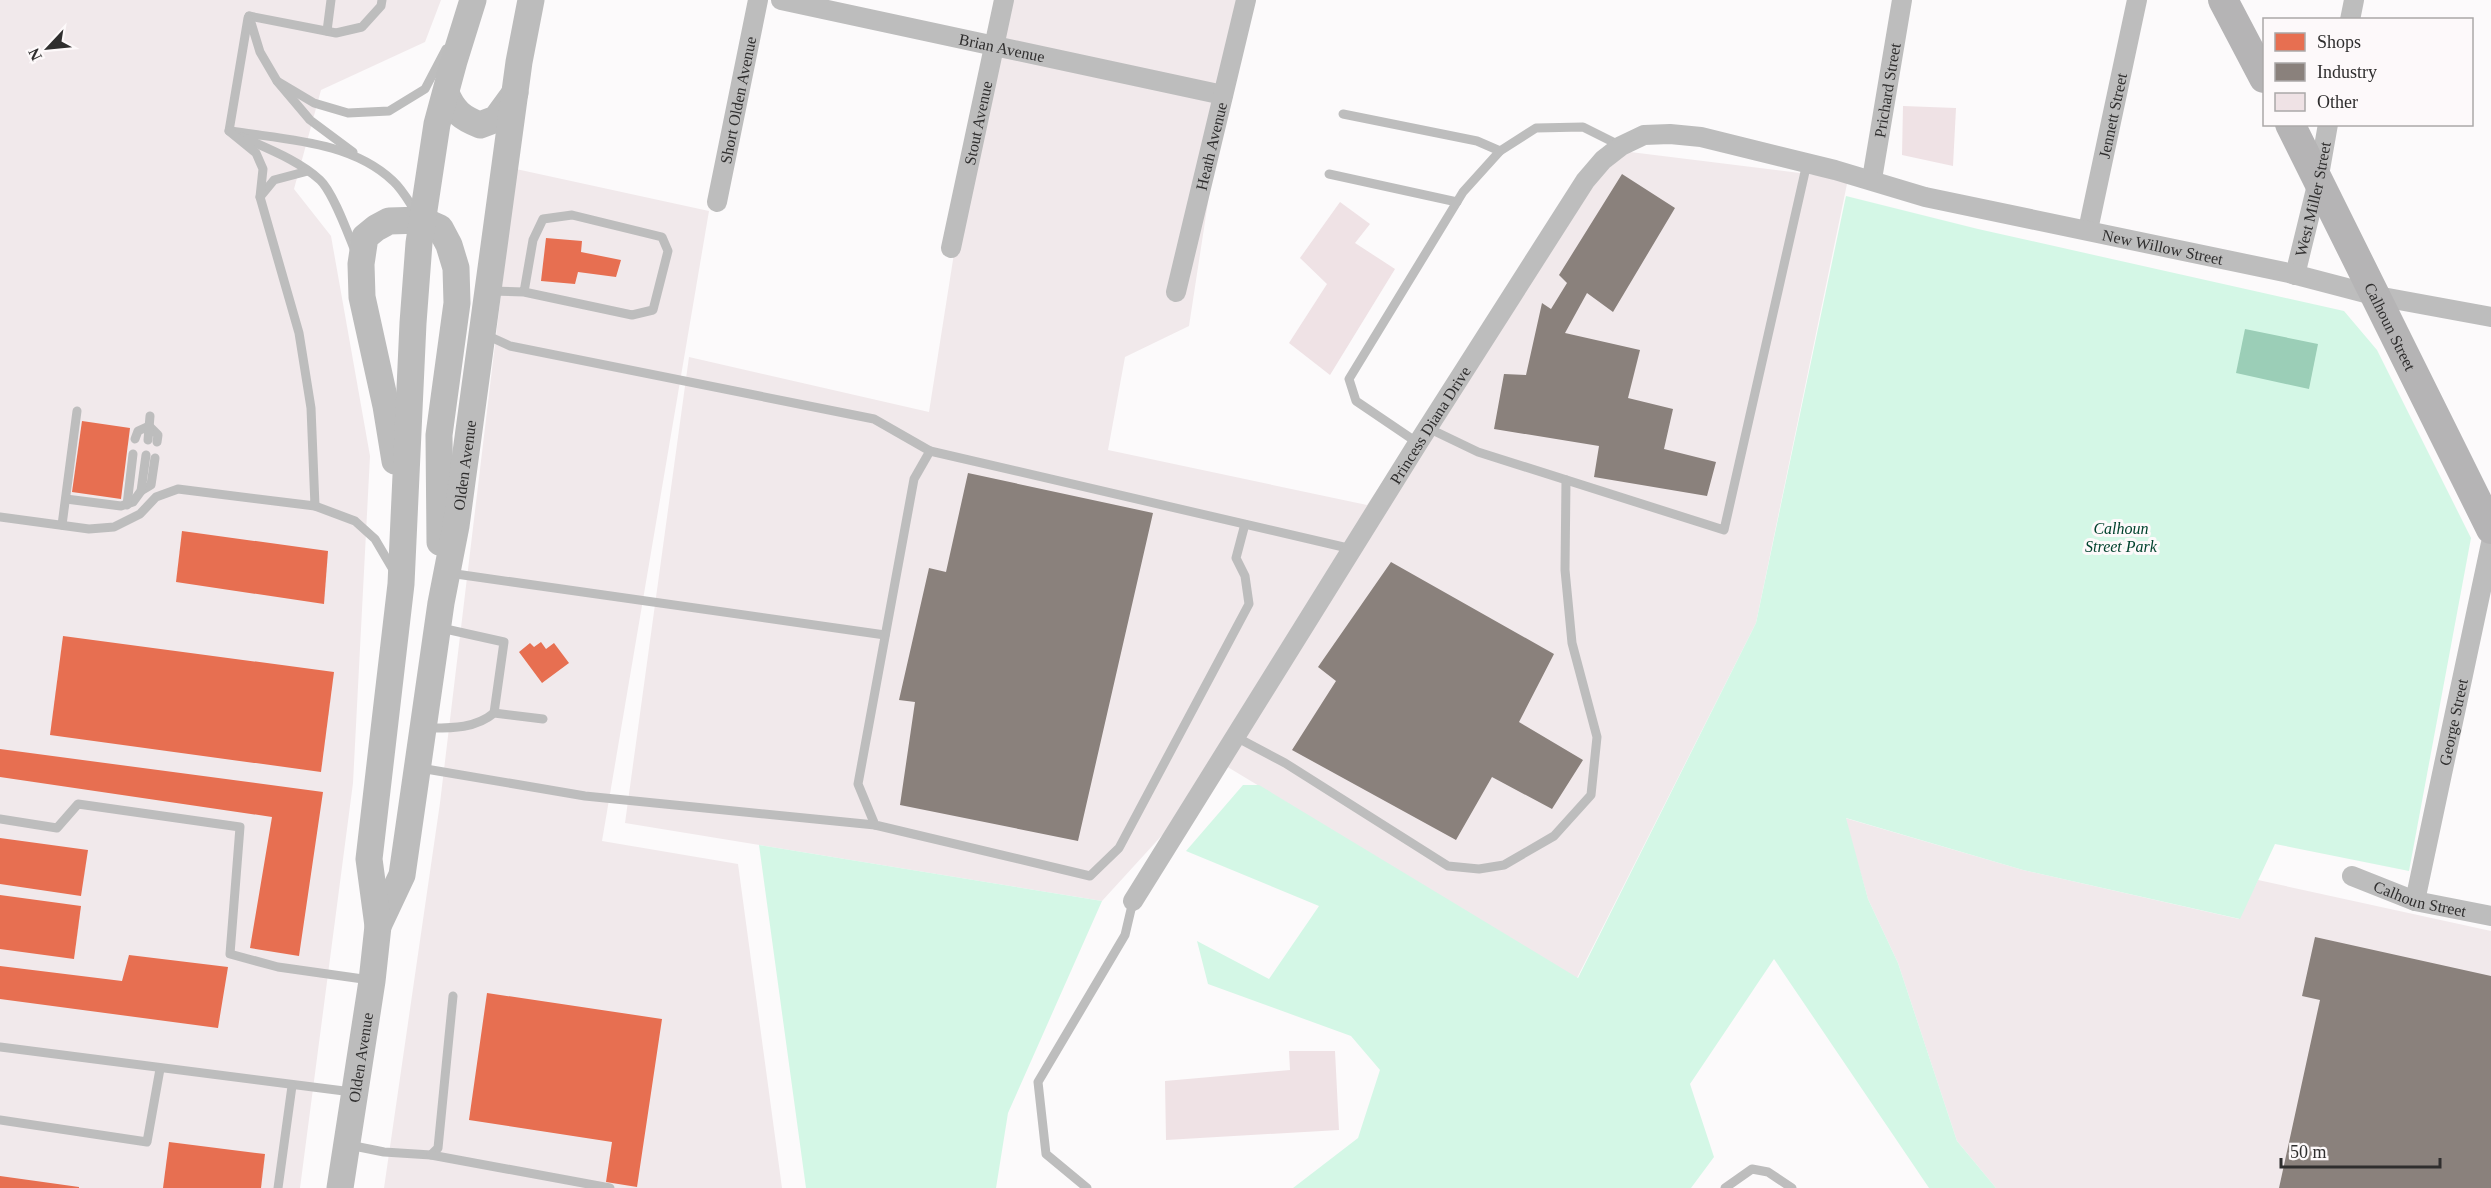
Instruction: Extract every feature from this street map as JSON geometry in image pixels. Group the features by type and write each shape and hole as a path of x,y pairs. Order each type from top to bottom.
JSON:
{"main road":[{"name":"Olden Avenue","path":"340,1188 372,981 378,926 369,860 401,584 413,322 422,220 437,124 473,0"},
{"name":"Olden Avenue","path":"378,926 402,875 439,615 456,526 515,93 531,0"},
{"path":"2223,0 2263,74"},
{"path":"446,93 452,108 464,118 480,125 496,119 515,93"},
{"name":"Calhoun Street","path":"2290,126 2377,296 2491,529"},
{"path":"404,520 386,406 362,297 361,264 365,237 376,228 389,221 422,220 440,228 449,245 456,268 457,303 439,435 439,615"}],"street":[{"name":"Short Olden Avenue","path":"717,202 759,0"},
{"name":"Brian Avenue","path":"781,0 1223,95"},
{"name":"Stout Avenue","path":"951,248 1005,0"},
{"name":"Heath Avenue","path":"1176,292 1246,0"},
{"name":"Prichard Street","path":"1872,179 1902,0"},
{"name":"Jennett Street","path":"2088,230 2138,0"},
{"path":"2350,18 2354,0"},
{"name":"West Miller Street","path":"2295,274 2318,181 2328,126"},
{"name":"Princess Diana Drive","path":"1133,901 1423,436 1586,181 1603,160 1622,146 1644,135 1670,134 1701,137 1835,170"},
{"name":"New Willow Street","path":"1835,170 1872,179 1925,197 2295,274 2377,296 2491,317"},
{"name":"George Street","path":"2415,901 2491,543"},
{"name":"Calhoun Street","path":"2352,876 2415,901 2491,916"}],"lane":[{"path":"327,32 331,0"},
{"path":"249,16 336,33 362,27 381,6 382,0"},
{"path":"278,81 314,103 348,113 389,111 425,89 473,0"},
{"path":"249,16 260,52 278,81 310,120 394,181 422,220"},
{"path":"229,130 249,16"},
{"path":"1343,114 1477,141 1500,151"},
{"path":"1622,146 1583,127 1536,128 1500,151 1463,192 1349,379 1356,401 1423,436 1724,530 1807,163"},
{"path":"229,130 326,147 360,157"},
{"path":"229,130 294,162 322,181 361,264"},
{"path":"229,130 256,153 262,169 260,196 276,260 299,333 311,408 315,506"},
{"path":"260,196 274,180 308,171"},
{"path":"1329,174 1457,202"},
{"path":"488,291 524,292 632,315 653,310 668,251 662,237 572,215 543,219 533,240 524,292"},
{"path":"482,333 510,346 874,419 930,451 1352,549"},
{"path":"62,525 77,411"},
{"path":"135,439 138,431 149,421 153,441"},
{"path":"875,825 858,784 914,479 930,451"},
{"path":"127,505 134,454"},
{"path":"66,499 121,506 134,502 141,491 150,456"},
{"path":"1236,737 1285,763 1448,866 1479,869 1504,865 1554,836 1591,795 1597,737 1572,643 1565,570 1566,480"},
{"path":"0,517 89,529 114,527 140,514 156,497 178,489 315,506 355,521 375,539 401,584"},
{"path":"419,768 585,796 875,825 1090,876 1119,848 1249,604 1245,576 1236,558 1245,524"},
{"path":"447,573 885,635"},
{"path":"439,615 504,642 494,713"},
{"path":"424,728 460,728 486,719 494,713 543,719"},
{"path":"0,819 57,828 78,804 240,827 230,954 278,967 372,981"},
{"path":"1087,1188 1046,1154 1038,1082 1125,935 1133,901"},
{"path":"431,1155 438,1148 453,996"},
{"path":"0,1047 292,1086 355,1092"},
{"path":"0,1120 147,1142 160,1069"},
{"path":"278,1188 292,1086"},
{"path":"347,1145 384,1152 431,1155 610,1188"},
{"path":"1725,1188 1752,1169 1768,1172 1792,1188"}],"shaded area":[{"path":"0,0 441,0 425,42 321,90 294,189 331,236 370,456 353,783 300,1188 0,1188"},
{"path":"994,0 1239,0 1189,326 1125,357 1108,450 1367,505 1606,149 1848,179 1756,623 1577,978 1216,760 1187,808 1102,901 625,823 689,357 929,412"},
{"path":"516,169 709,211 602,841 738,864 782,1188 384,1188 440,803"},
{"path":"2245,329 2318,344 2309,389 2236,373"},
{"path":"1845,818 2023,870 2239,919 2258,880 2491,931 2491,1188 1996,1188 1957,1141 1898,963 1868,899"}],"green space":[{"name":"Calhoun Street Park","path":"1846,196 1978,229 2344,311 2377,350 2471,538 2409,871 2275,844 2240,919 2023,870 1846,818 1868,899 1898,963 1957,1141 1996,1188 1929,1188 1774,959 1690,1084 1714,1157 1691,1188 1293,1188 1358,1138 1380,1070 1351,1036 1208,984 1197,941 1269,979 1319,906 1186,851 1243,785 1259,785 1578,978 1756,623"},
{"path":"759,845 1102,901 1008,1113 996,1188 806,1188"}],"building: Shops":[{"path":"546,238 582,241 581,252 621,260 616,277 578,272 575,284 541,281"},
{"path":"82,421 130,428 121,499 72,492"},
{"path":"182,531 328,551 324,604 176,582"},
{"path":"63,636 334,672 321,772 50,735"},
{"path":"541,642 546,649 554,643 569,663 542,683 519,652 530,643 534,647"},
{"path":"0,749 323,792 299,956 250,948 272,817 0,777"},
{"path":"0,838 88,850 81,896 0,884"},
{"path":"0,895 81,906 74,959 0,949"},
{"path":"129,955 228,967 218,1028 0,999 0,966 122,981"},
{"path":"487,993 662,1019 637,1187 606,1182 612,1142 469,1120"},
{"path":"169,1142 265,1154 261,1188 163,1188"},
{"path":"0,1176 79,1187 79,1188 0,1188"}],"building: Industry":[{"path":"1622,174 1675,208 1613,312 1587,293 1565,333 1640,350 1628,398 1673,409 1664,449 1716,462 1707,496 1594,477 1599,446 1494,429 1504,374 1526,375 1542,303 1551,309 1567,283 1559,275"},
{"path":"968,473 1153,513 1078,841 900,805 915,702 899,700 929,568 946,572"},
{"path":"1391,562 1554,654 1519,722 1583,760 1552,809 1492,777 1456,840 1292,750 1336,681 1318,667"},
{"path":"2315,937 2491,976 2491,1188 2279,1188 2320,1000 2302,996"}],"building: Other":[{"path":"1903,106 1956,108 1953,166 1902,155"},
{"path":"1340,202 1370,224 1355,243 1395,269 1330,375 1289,343 1327,284 1300,258"},
{"path":"1289,1051 1335,1051 1339,1130 1166,1140 1165,1081 1290,1070"}]}
